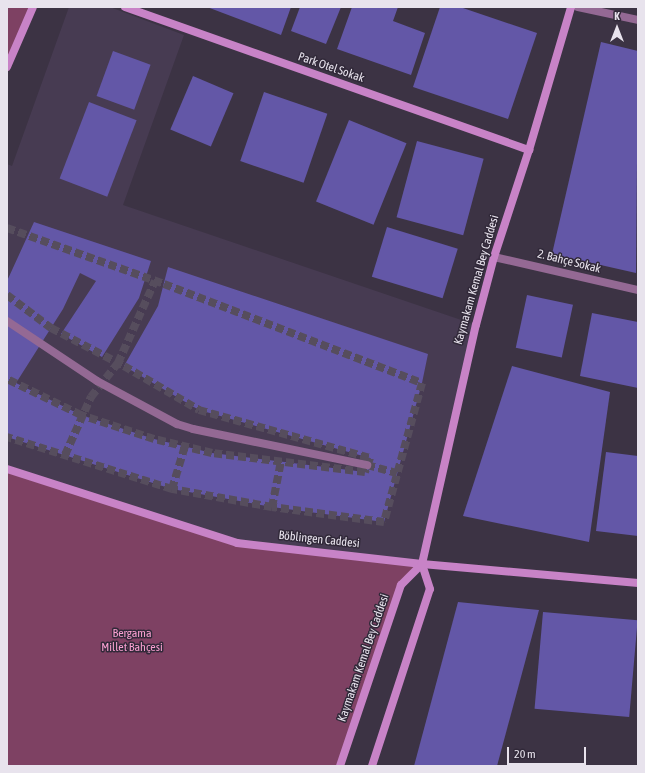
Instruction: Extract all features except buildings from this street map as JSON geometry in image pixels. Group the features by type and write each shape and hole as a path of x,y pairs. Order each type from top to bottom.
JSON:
{"main road":[{"path":"7,67 33,7"},
{"name":"Park Otel Sokak","path":"125,7 530,150"},
{"name":"Kaymakam Kemal Bey Caddesi","path":"372,766 430,589 422,564 450,432 494,257 530,150 570,7"},
{"name":"Böblingen Caddesi","path":"7,469 237,543 422,564 638,583"},
{"name":"Kaymakam Kemal Bey Caddesi","path":"340,766 401,585 422,564"}],"street":[{"path":"578,7 638,20"},
{"name":"2. Bahçe Sokak","path":"494,257 638,290"},
{"path":"7,321 97,381 177,424 193,429 367,465"}],"shaded area":[{"path":"69,7 110,7 184,35 123,205 476,325 422,564 237,543 7,469 7,164 12,166"}],"green space":[{"path":"7,7 33,7 7,67"},
{"name":"Bergama Millet Bahçesi","path":"7,469 237,543 422,564 401,585 340,766 7,766"}],"tunnel":[{"path":"7,228 164,284 422,383 384,522 272,507 172,489 7,437"},
{"path":"65,455 91,397 118,363 155,281"},
{"path":"7,295 51,328 124,366 199,410 370,458 365,472 212,453 154,439 81,415 7,379"},
{"path":"172,489 185,446"},
{"path":"272,507 281,461"},
{"path":"367,465 397,473"}]}
